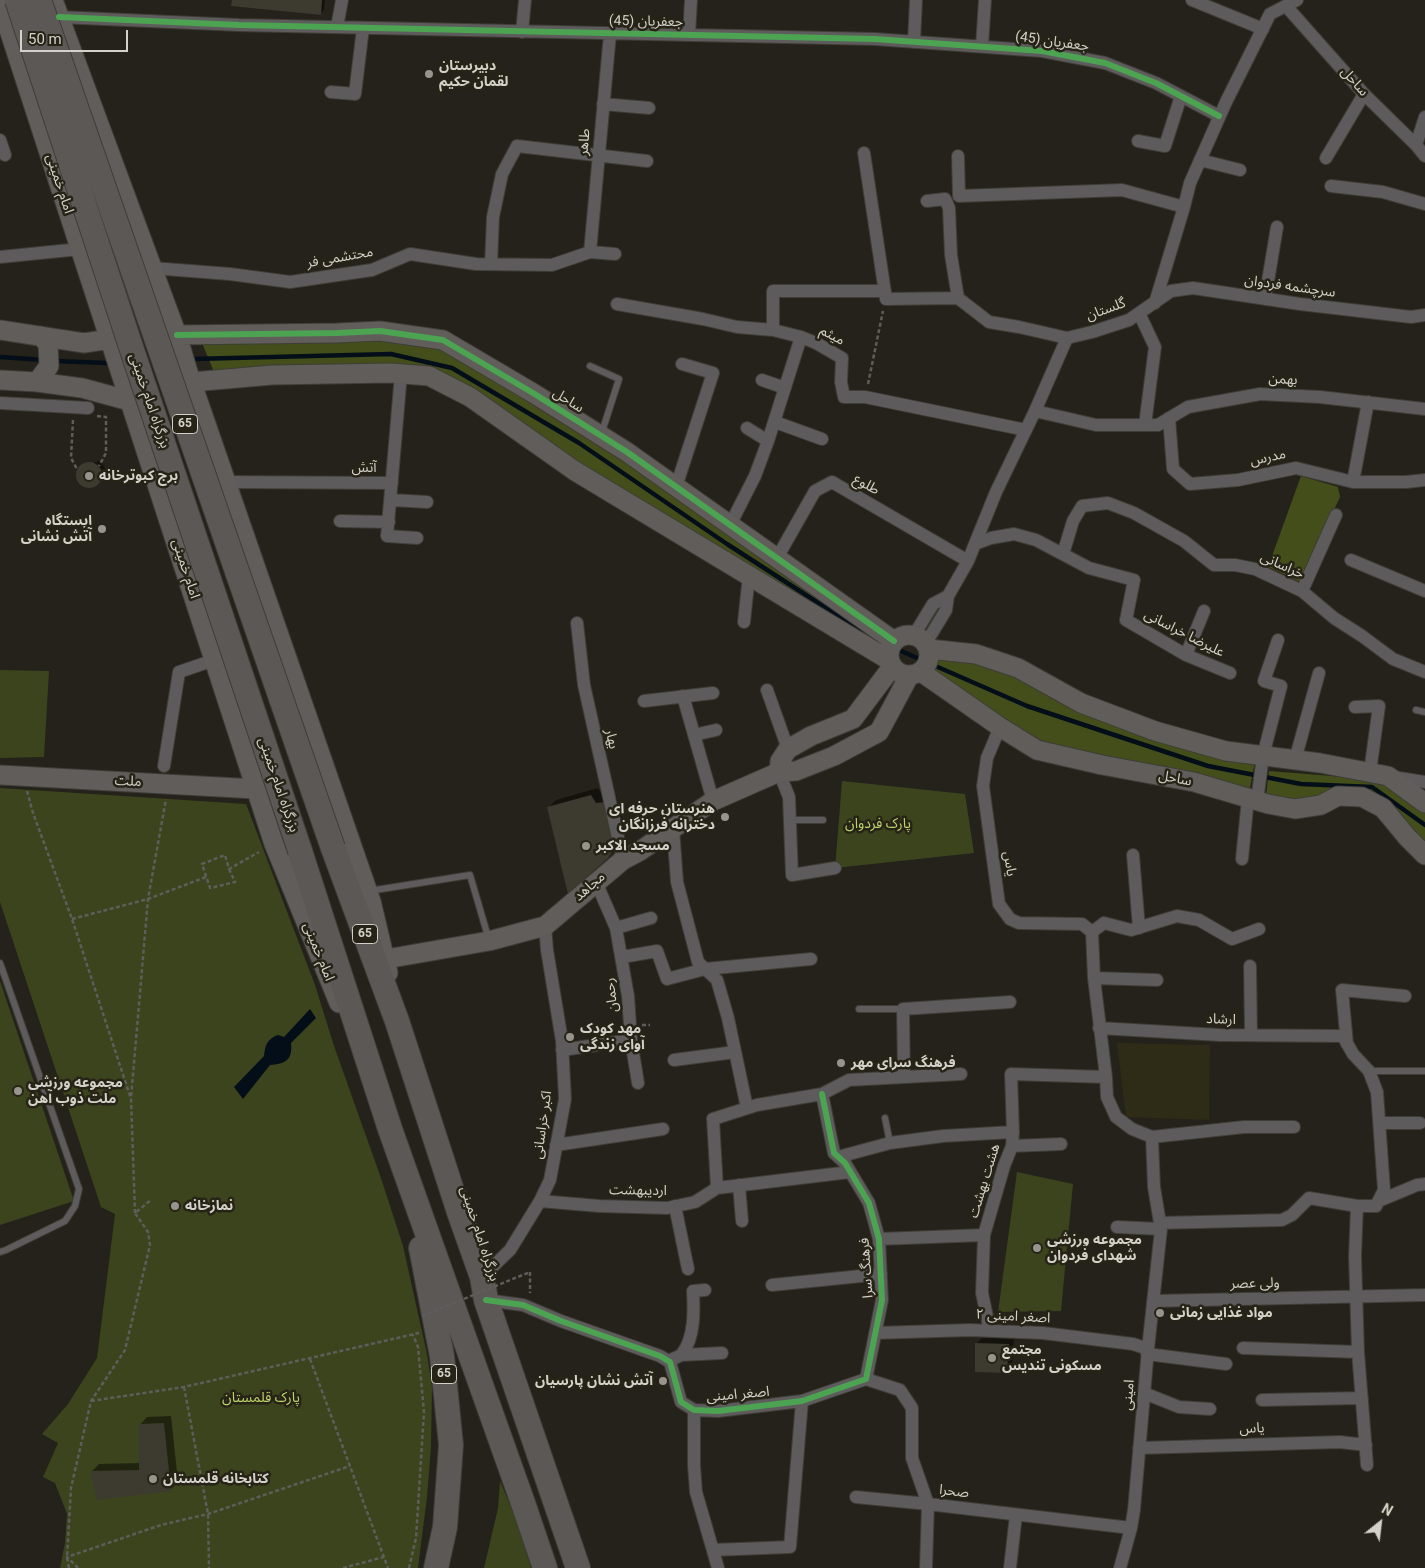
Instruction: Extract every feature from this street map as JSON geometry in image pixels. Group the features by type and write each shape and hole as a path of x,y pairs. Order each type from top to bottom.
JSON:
{"highway":[{"name":"بزرگراه امام خمینی","path":"39,0 333,848 397,1021 578,1568"},
{"name":"بزرگراه امام خمینی","path":"5,8 130,347 300,851 390,1130 545,1568"},
{"name":"65","path":"410,1183 442,1356 451,1445 444,1527 436,1568"},
{"path":"550,1487 590,1568"}],"street":[{"path":"337,27 342,0"},
{"path":"522,32 525,0"},
{"path":"690,35 691,0"},
{"path":"914,42 916,0"},
{"path":"982,46 986,0"},
{"path":"1192,0 1262,29"},
{"path":"1155,303 1190,183 1219,116 1270,14 1292,3"},
{"name":"ساحل","path":"1292,3 1364,94 1425,156"},
{"name":"امام خمینی","path":"5,8 80,249 274,844 390,1130"},
{"path":"56,9 177,335 368,892 386,959 397,1021"},
{"name":"جعفریان (45)","path":"56,9 337,27 876,39 1042,51 1105,63 1156,83 1219,116"},
{"path":"331,92 355,94 363,28"},
{"name":"طاهر","path":"590,252 610,34"},
{"path":"1326,158 1364,94"},
{"path":"1138,141 1165,146 1181,96"},
{"path":"603,104 649,108"},
{"path":"1416,145 1425,117"},
{"path":"0,140 5,155"},
{"path":"491,264 493,217 502,174 517,146 647,161"},
{"path":"864,153 885,295"},
{"path":"958,156 959,196 1122,190 1184,207"},
{"path":"1200,160 1240,170"},
{"path":"1331,186 1383,192 1425,204"},
{"path":"927,201 945,199 949,208 951,255 958,298"},
{"path":"1265,299 1277,227"},
{"path":"0,257 80,249"},
{"path":"590,252 615,254"},
{"name":"محتشمی فر","path":"152,268 230,274 290,282 372,270 410,254 476,264 552,265 590,252"},
{"name":"سرچشمه فردوان","path":"1155,303 1171,291 1193,288 1265,299 1425,316"},
{"path":"773,330 773,291 958,298 989,322 1019,326 1067,338 1035,411 996,492 968,561 948,596 946,610 923,642"},
{"name":"گلستان","path":"1067,338 1129,320 1155,303"},
{"name":"میثم","path":"616,304 737,327 773,330 800,337 816,343 842,358 840,382 844,397 865,397 1026,430"},
{"path":"1139,314 1155,347 1145,425"},
{"path":"0,330 84,344 110,339"},
{"name":"ساحل","path":"177,335 380,331 443,340 601,436 894,641"},
{"path":"37,382 49,366 48,344 41,336"},
{"path":"730,525 755,476 775,422 800,337"},
{"path":"676,487 713,373 682,364"},
{"name":"ساحل","path":"192,382 272,375 401,374 429,376 470,397 575,471 891,663 896,671 915,674 1037,750 1102,765 1194,782 1295,809 1321,805 1338,796 1362,797 1383,808 1407,838 1425,855"},
{"name":"آتش","path":"226,482 392,483 401,374"},
{"path":"0,380 37,382 82,388 130,401"},
{"path":"762,380 785,388"},
{"name":"بهمن","path":"1035,411 1096,425 1158,425 1188,407 1260,394 1320,397 1425,409"},
{"path":"1353,482 1368,402"},
{"path":"0,403 88,408"},
{"name":"مدرس","path":"1169,418 1173,469 1190,484 1238,480 1296,468 1353,482 1425,480"},
{"path":"775,422 822,440"},
{"path":"746,428 768,441"},
{"name":"طلوع","path":"777,558 815,491 832,482 968,561"},
{"path":"392,483 387,536 418,538"},
{"path":"391,500 428,502"},
{"name":"خراسانی","path":"1063,554 1073,522 1082,506 1108,503 1134,513 1184,541 1214,565 1235,565 1254,569 1302,591 1334,618 1392,659 1425,672"},
{"path":"171,527 196,531 209,528 222,520 234,504"},
{"path":"1302,591 1336,515"},
{"path":"340,521 388,522"},
{"path":"180,556 186,546 196,538 206,534 220,531 246,538"},
{"name":"علیرضا خراسانی","path":"975,544 991,538 1014,534 1036,540 1089,568 1134,580 1126,620 1186,654 1230,673"},
{"path":"1351,560 1425,591"},
{"path":"744,622 749,575"},
{"path":"1186,654 1204,612"},
{"name":"بهار","path":"577,622 584,685 623,860"},
{"path":"835,868 792,875 789,797 779,772 780,761 788,749 811,736 853,719 891,663 890,646 894,641 907,635 923,642 976,654 1018,668 1081,703 1155,731 1226,750 1425,782"},
{"path":"1242,859 1252,799 1281,686 1264,681 1278,640"},
{"path":"915,674 929,662 923,642"},
{"path":"164,766 179,672 214,660"},
{"path":"1295,760 1318,673"},
{"name":"مجاهد","path":"386,959 489,941 545,926 623,860 640,851 713,801 779,772 796,771 834,756 878,732 915,674"},
{"path":"767,690 788,749"},
{"path":"644,701 713,693"},
{"path":"682,696 713,801"},
{"path":"1355,707 1379,706 1379,774"},
{"name":"یاس","path":"1000,727 987,758 983,786 999,904 1010,919 1019,923 1082,924 1092,932"},
{"path":"694,735 716,730"},
{"path":"1379,774 1425,803"},
{"name":"ملت","path":"0,775 256,789"},
{"path":"673,828 677,882 698,962 717,980 747,1108"},
{"path":"1133,855 1139,928"},
{"name":"رحمان","path":"596,882 616,928 628,996 631,1040 638,1083"},
{"path":"1259,929 1232,939 1199,920 1177,916 1131,930 1104,923 1092,932 1094,978 1107,1097 1116,1117 1132,1129 1152,1137 1244,1127 1294,1127"},
{"path":"616,928 652,918"},
{"name":"اکبر خراسانی","path":"484,1288 540,1201 550,1180 565,1099 562,1050 545,926"},
{"path":"622,957 657,952 667,979 705,969 811,959"},
{"path":"1250,966 1252,1035"},
{"path":"1094,978 1157,980"},
{"path":"1117,1227 1282,1220 1292,1215 1309,1198 1357,1206 1376,1206 1381,1200 1384,1190 1377,1092 1369,1070 1353,1054 1345,1040 1342,990 1405,996"},
{"path":"904,1076 903,1009 1010,1002"},
{"name":"ارشاد","path":"1099,1028 1345,1040"},
{"path":"562,1050 631,1040"},
{"path":"674,1060 735,1052"},
{"path":"717,1188 713,1119 757,1105 822,1094 849,1080 961,1074"},
{"name":"هشت بهشت","path":"990,1331 982,1293 984,1235 1004,1166 1012,1146 1011,1074 1106,1077"},
{"name":"فرهنگ سرا","path":"822,1094 834,1152 845,1163 869,1203 879,1239 882,1300 875,1333"},
{"path":"1380,1123 1420,1123"},
{"path":"556,1145 664,1129"},
{"path":"838,1156 890,1143 943,1136 1013,1132"},
{"name":"امینی","path":"1120,1568 1131,1528 1160,1226 1154,1187 1152,1137"},
{"path":"1012,1146 1061,1144"},
{"name":"اردیبهشت","path":"540,1201 599,1206 667,1208 696,1202 717,1188 850,1172"},
{"path":"1381,1200 1417,1185 1425,1184"},
{"path":"739,1185 742,1221"},
{"path":"675,1206 688,1269"},
{"path":"1357,1206 1355,1256 1358,1352 1367,1465"},
{"path":"879,1239 984,1235"},
{"path":"772,1285 881,1274"},
{"path":"484,1288 522,1305 660,1356 668,1361 681,1355 722,1353"},
{"path":"681,1355 688,1342 699,1291"},
{"name":"ولی عصر","path":"1153,1301 1425,1296"},
{"name":"۲ اصغر امینی","path":"875,1333 990,1331 1043,1333 1132,1344 1148,1352 1226,1364"},
{"path":"866,1378 875,1333"},
{"path":"1244,1348 1358,1352"},
{"name":"اصغر امینی","path":"668,1361 672,1368 681,1402 694,1410 718,1411 802,1400 866,1378"},
{"name":"صحرا","path":"866,1378 900,1390 912,1408 912,1458 928,1504 1131,1528"},
{"path":"1144,1393 1178,1407 1210,1409"},
{"path":"1262,1400 1362,1398"},
{"path":"714,1550 790,1548 802,1400"},
{"path":"694,1410 696,1492 718,1568"},
{"name":"یاس","path":"1139,1448 1340,1442 1366,1445"},
{"path":"856,1497 928,1504 926,1568"},
{"path":"1010,1568 1016,1514"}],"lane":[{"path":"590,366 619,379 601,436"},
{"path":"1416,710 1425,712"},
{"path":"790,820 824,820"},
{"path":"368,892 470,875 489,941"},
{"path":"0,963 79,1189 75,1206 65,1221 0,1252"},
{"path":"859,1009 903,1009"},
{"path":"1369,1070 1425,1072"},
{"path":"885,1118 890,1143"}],"path":[{"path":"865,397 885,295"},
{"path":"73,414 70,458 77,470"},
{"path":"99,466 106,453 106,416"},
{"path":"23,776 33,813 72,919 131,1098"},
{"path":"69,1568 67,1557 71,1488 91,1401 125,1350 150,1245 148,1232 135,1212 131,1098 148,898 169,784"},
{"path":"229,869 274,844"},
{"path":"225,855 229,869 235,882 210,888 202,864 225,855"},
{"path":"72,919 148,898 206,877"},
{"path":"135,1212 151,1200"},
{"path":"422,1316 530,1272 531,1289"},
{"path":"91,1401 184,1388 420,1333"},
{"path":"409,1568 416,1538 424,1412 418,1347 413,1335"},
{"path":"310,1359 388,1568"},
{"path":"184,1388 208,1514 210,1568"},
{"path":"67,1557 161,1525 208,1514 350,1466"},
{"path":"67,1557 78,1568"},
{"path":"343,1568 384,1557"}],"shaded area":[{"path":"310,1009 316,1018 291,1043 291,1053 287,1060 280,1064 270,1065 243,1099 234,1087 264,1056 269,1041 278,1035 284,1037"},
{"path":"1117,1043 1210,1045 1209,1120 1126,1117"}],"green space":[{"path":"377,338 441,347 588,436 882,641 882,650 603,480 440,375 214,372 202,343"},
{"path":"1301,476 1338,487 1340,497 1300,582 1268,567"},
{"path":"939,660 979,662 1255,761 1249,793 1095,756 1033,738 930,671"},
{"path":"0,670 49,671 44,757 0,758"},
{"path":"1269,771 1386,782 1425,812 1425,844 1389,804 1315,799 1293,801 1266,796"},
{"name":"پارک فردوان","path":"842,781 965,794 974,853 835,868"},
{"name":"پارک قلمستان","path":"0,788 246,804 315,985 403,1246 427,1354 432,1387 431,1447 418,1568 60,1568 65,1543 67,1514 55,1483 43,1477 58,1443 42,1434 68,1404 97,1358 115,1214 101,1207 0,902"},
{"name":"مجموعه ورزشی ملت ذوب آهن","path":"0,981 74,1201 0,1225"},
{"name":"مجموعه ورزشی شهدای فردوان","path":"1017,1172 1073,1184 1061,1311 998,1312"},
{"path":"500,1481 517,1521 531,1568 484,1568 498,1508"}],"building":[{"path":"232,0 322,0 321,15 231,6"},
{"name":"برج کبوترخانه","path":"89,462 98,466 102,475 98,484 89,488 80,484 76,475 80,466"},
{"path":"591,795 596,803 608,802 615,847 608,858 568,894 547,807"},
{"name":"مجتمع مسکونی تندیس","path":"975,1343 1009,1344 1007,1373 975,1372"},
{"path":"164,1423 171,1491 97,1500 90,1471 139,1470 139,1424"}],"waterway":[{"path":"193,359 391,354 452,368 579,443 727,544 883,643"},
{"path":"0,357 44,360"},
{"path":"54,361 108,363"},
{"path":"892,647 1027,706 1208,766 1301,784 1372,787 1425,825"}],"cycle path":[{"path":"59,17 239,25 875,39 1042,51 1105,63 1156,83 1219,116"},
{"path":"177,335 380,331 443,340 533,393 627,452 894,641"},
{"path":"486,1300 523,1305 561,1321 660,1356 670,1362 681,1402 694,1410 718,1411 802,1401 866,1379 882,1300 879,1239 869,1203 845,1163 834,1153 822,1094"}],"place":[{"name":"دبیرستان لقمان حکیم","path":"429,74"},
{"name":"برج کبوترخانه","path":"89,476"},
{"name":"ایستگاه آتش نشانی","path":"102,529"},
{"name":"هنرستان حرفه ای دخترانه فرزانگان","path":"725,817"},
{"name":"مسجد الاکبر","path":"586,846"},
{"name":"مهد کودک آوای زندگی","path":"570,1037"},
{"name":"فرهنگ سرای مهر","path":"841,1063"},
{"name":"مجموعه ورزشی ملت ذوب آهن","path":"18,1091"},
{"name":"نمازخانه","path":"175,1206"},
{"name":"مجموعه ورزشی شهدای فردوان","path":"1037,1248"},
{"name":"مواد غذایی زمانی","path":"1160,1313"},
{"name":"مجتمع مسکونی تندیس","path":"992,1358"},
{"name":"آتش نشان پارسیان","path":"663,1381"},
{"name":"کتابخانه قلمستان","path":"153,1479"}]}
